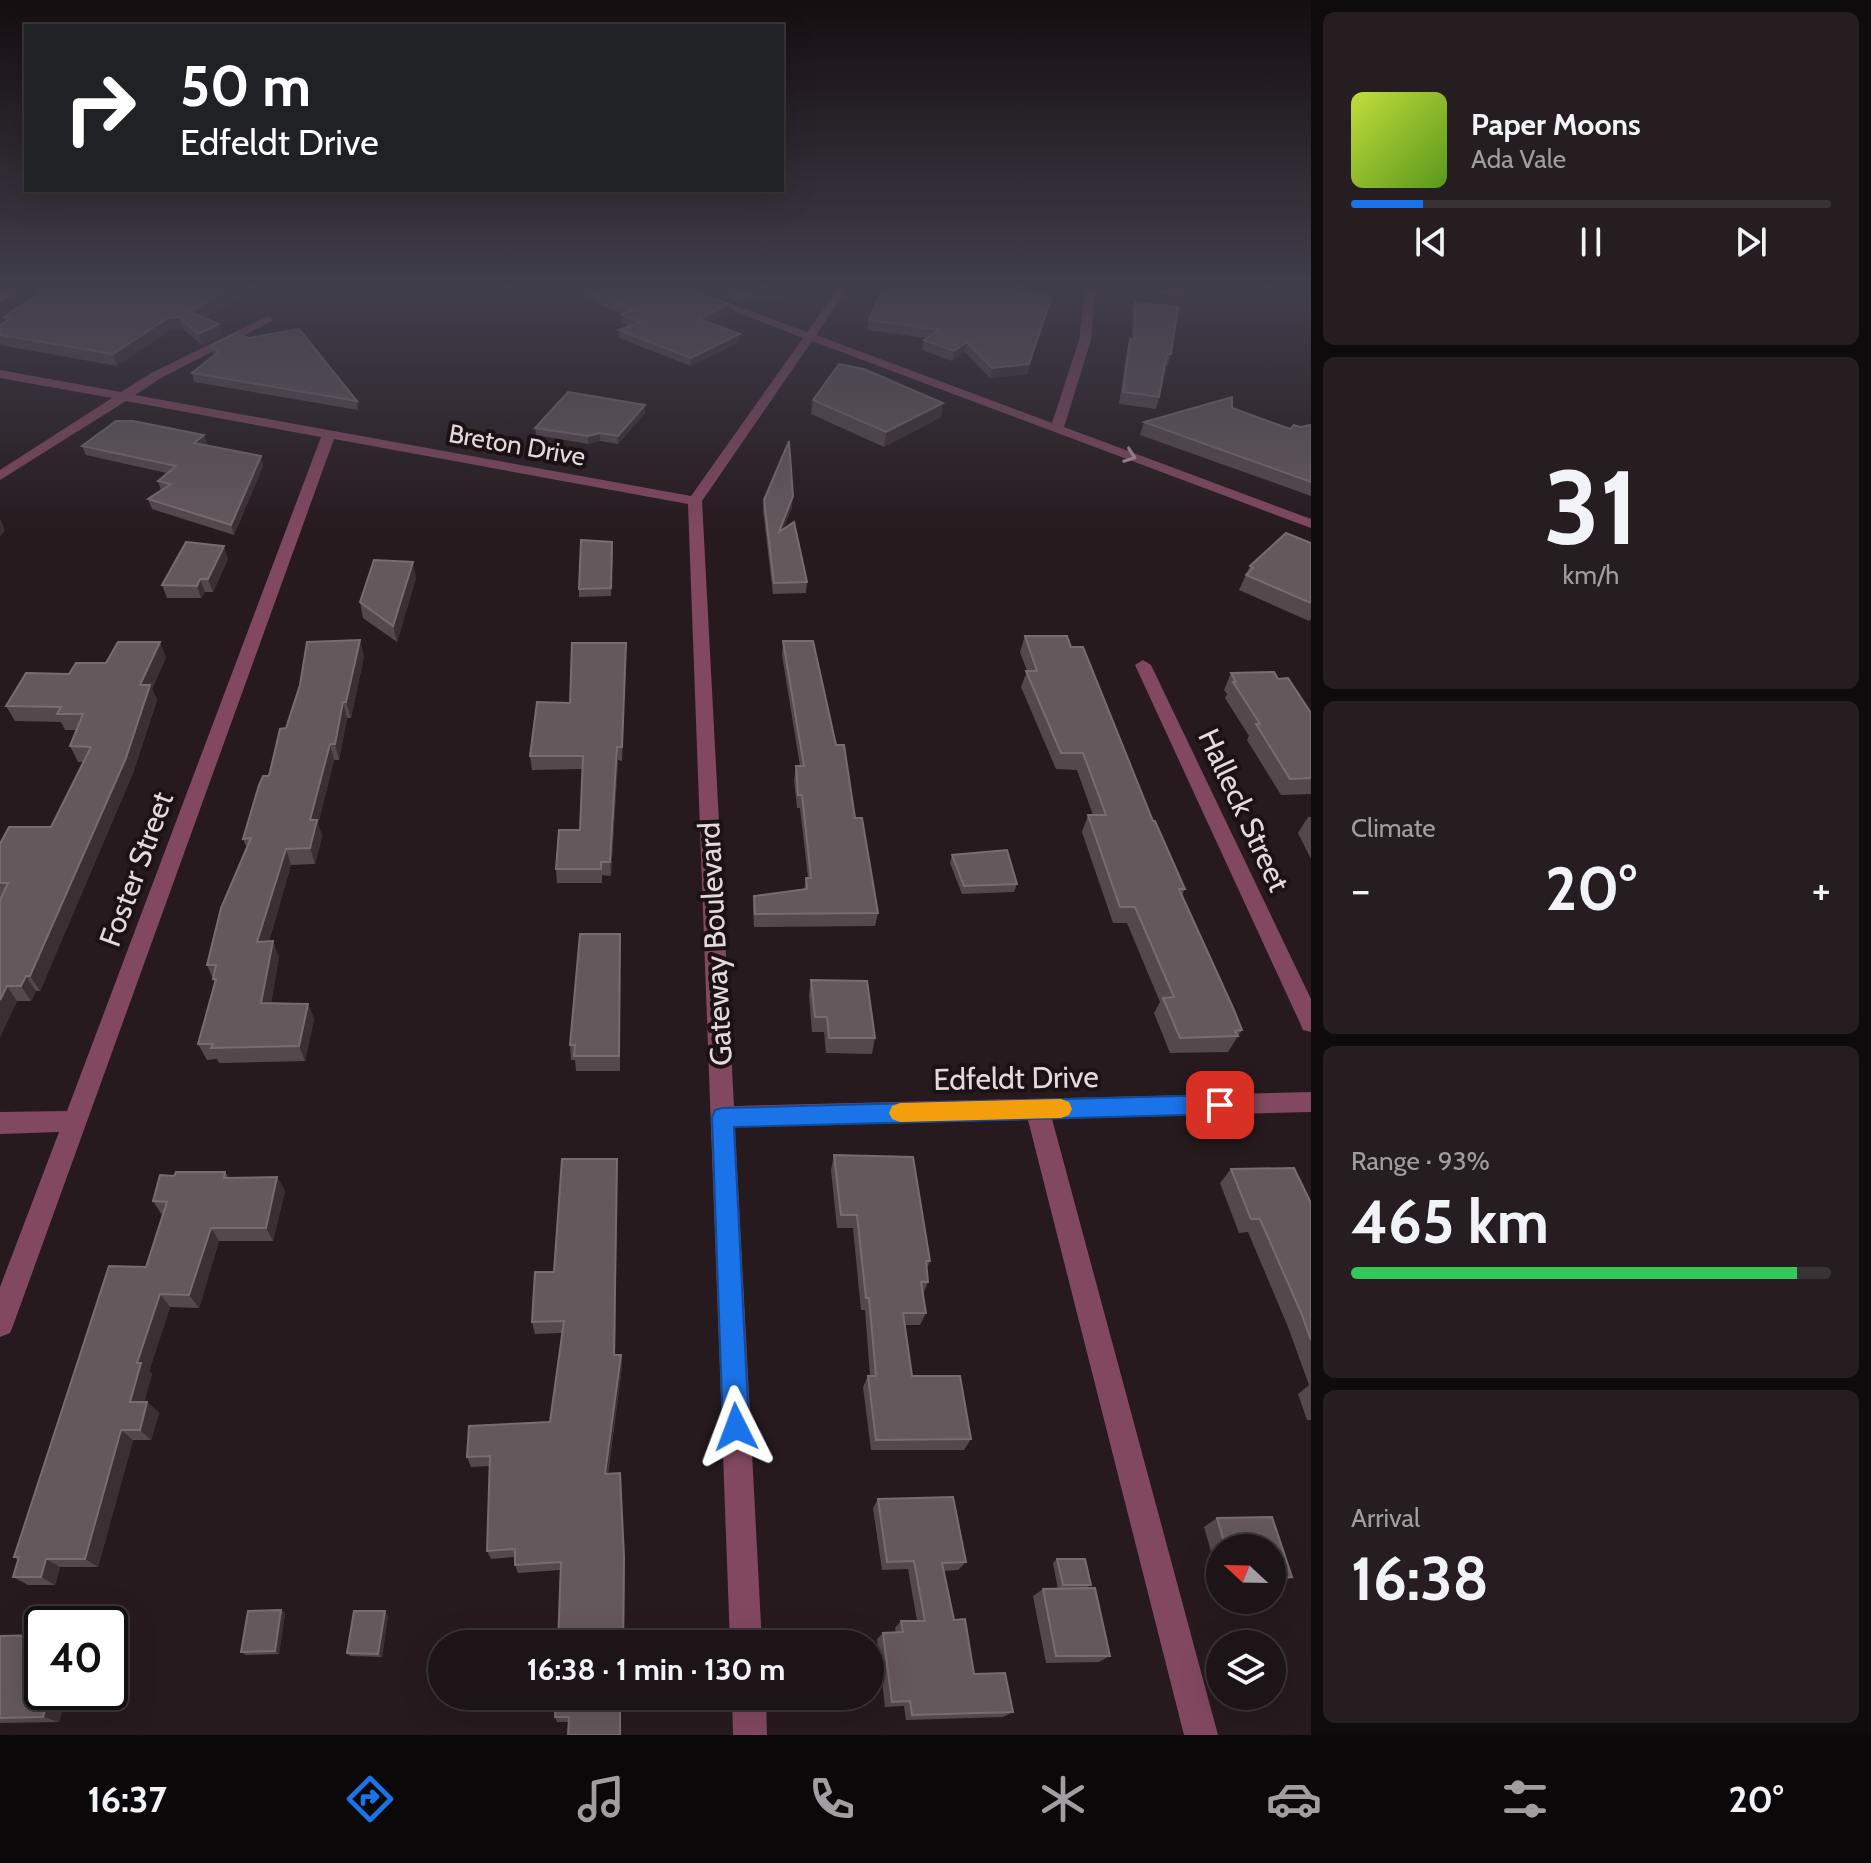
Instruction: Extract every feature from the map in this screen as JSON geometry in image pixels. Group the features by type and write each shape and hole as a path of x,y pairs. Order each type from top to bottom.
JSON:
{"street":[{"path":"0,476 165,371"},
{"path":"695,501 787,371"},
{"path":"902,371 1311,524"},
{"path":"1057,429 1075,371"},
{"name":"Breton Drive","path":"0,374 695,501"},
{"name":"Foster Street","path":"0,1323 328,436"},
{"name":"Gateway Boulevard","path":"695,501 745,1630"},
{"name":"Halleck Street","path":"1143,665 1311,1023"},
{"name":"Edfeldt Drive","path":"722,1117 1311,1102"},
{"path":"1037,1109 1201,1735"},
{"path":"0,1123 75,1121"},
{"path":"749,1710 750,1735"}],"building":[{"path":"333,371 357,401 192,373"},
{"path":"834,371 869,371 943,403 886,432 813,400"},
{"path":"1126,371 1164,371 1159,397 1123,392"},
{"path":"568,392 645,405 618,436 600,433 588,436 535,428"},
{"path":"1232,397 1232,408 1290,429 1294,425 1311,425 1311,482 1144,422"},
{"path":"116,421 133,421 204,435 194,443 261,456 231,525 148,499 171,484 158,481 176,466 82,446"},
{"path":"789,441 793,496 779,532 794,522 807,582 774,583 764,500"},
{"path":"1286,533 1311,543 1311,603 1246,575 1253,568 1250,566"},
{"path":"581,540 612,542 611,588 579,589"},
{"path":"186,542 224,546 208,579 200,579 197,586 162,585"},
{"path":"374,560 413,562 393,626 360,602"},
{"path":"1025,636 1067,636 1071,647 1083,647 1153,821 1185,889 1179,889 1242,1030 1235,1031 1238,1036 1180,1038 1163,998 1174,997 1135,907 1120,907 1088,815 1106,815 1083,753 1061,753 1026,671 1037,671"},
{"path":"360,640 335,744 330,744 310,820 317,820 310,848 286,849 257,942 273,941 261,1003 308,1004 299,1046 211,1048 213,1044 198,1044 216,979 213,979 216,965 207,965 221,908 251,838 243,839 259,785 263,776 269,776 280,729 286,728 300,685 307,642"},
{"path":"783,641 813,641 836,745 844,745 855,818 862,818 878,913 755,914 754,896 807,889 806,878 811,878 796,766 804,766"},
{"path":"118,642 160,642 140,685 150,685 126,758 30,976 26,976 21,986 7,986 0,1000 0,900 8,883 0,883 0,844 9,827 51,827 91,747 70,746 83,714 57,714 61,707 6,706 26,673 69,674 76,663 106,663"},
{"path":"572,643 626,643 622,747 617,747 610,862 601,862 601,869 556,869 559,830 580,830 583,756 530,756 537,702 570,703"},
{"path":"1274,672 1278,679 1288,678 1311,713 1311,778 1290,779 1256,724 1260,724 1233,682 1236,682 1231,673"},
{"path":"1007,850 1017,884 964,886 952,855"},
{"path":"580,934 620,934 619,1056 574,1056 575,1045 570,1045"},
{"path":"811,980 867,981 875,1038 829,1038 827,1017 815,1017"},
{"path":"834,1155 913,1157 930,1261 926,1261 928,1282 921,1282 926,1313 903,1313 912,1376 960,1376 971,1439 876,1440 868,1376 876,1376 857,1215 841,1215"},
{"path":"562,1159 617,1159 614,1355 621,1355 605,1474 620,1473 623,1630 559,1630 561,1562 515,1565 515,1549 487,1551 490,1456 467,1457 469,1426 550,1422 564,1321 532,1322 535,1272 554,1272"},
{"path":"1294,1168 1311,1203 1311,1340 1260,1219 1251,1219 1231,1169"},
{"path":"176,1172 225,1172 224,1178 277,1177 266,1228 211,1228 189,1295 160,1294 137,1363 141,1363 130,1402 147,1402 140,1430 121,1430 85,1559 46,1559 41,1577 13,1577 19,1557 14,1557 109,1266 146,1267 167,1202 153,1201 160,1175 174,1176"},
{"path":"953,1497 966,1562 942,1563 954,1620 965,1619 974,1674 1005,1673 1013,1712 912,1715 910,1701 892,1702 884,1633 903,1632 901,1621 925,1621 914,1561 887,1562 878,1499"},
{"path":"1272,1517 1278,1534 1222,1534 1217,1518"},
{"path":"1057,1559 1085,1559 1091,1585 1063,1585"},
{"path":"1286,1559 1292,1577 1286,1577"},
{"path":"1095,1588 1110,1656 1056,1656 1043,1589"},
{"path":"281,1610 275,1651 241,1652 248,1611"},
{"path":"354,1611 385,1611 378,1654 347,1653"},
{"path":"24,1635 24,1710 45,1710 43,1717 0,1718 0,1636"},
{"path":"555,1710 620,1710 620,1735 568,1735 569,1717 555,1717"}],"slow traffic":[{"path":"900,1113 1061,1109"}],"route":[{"path":"736,1427 722,1117 1220,1105"}]}
